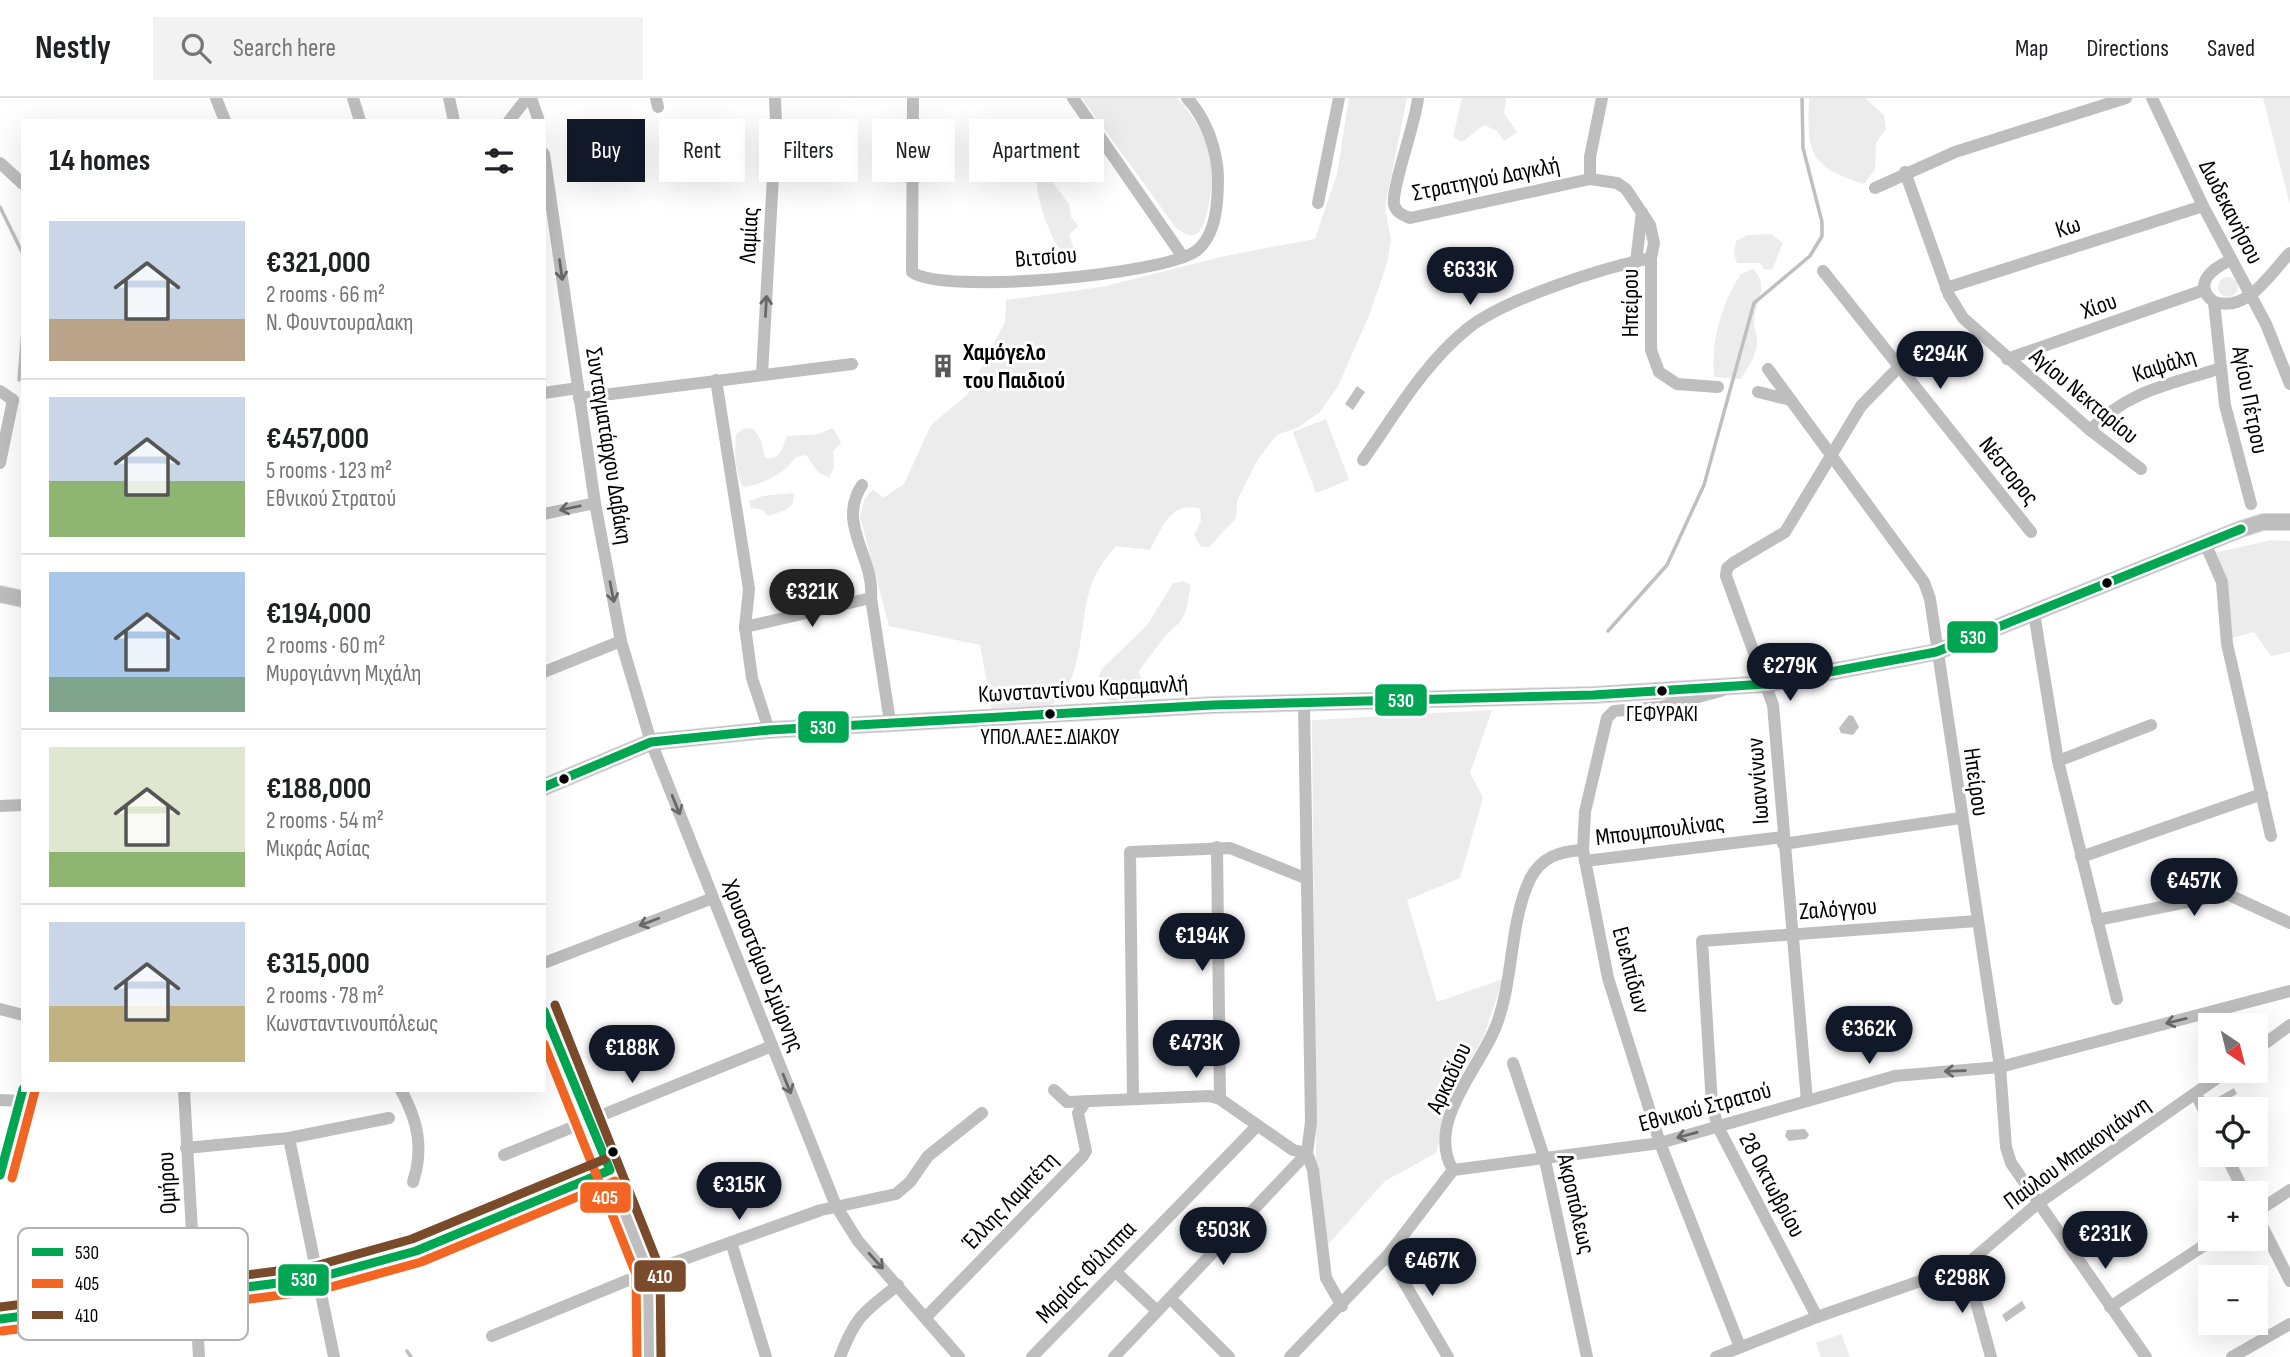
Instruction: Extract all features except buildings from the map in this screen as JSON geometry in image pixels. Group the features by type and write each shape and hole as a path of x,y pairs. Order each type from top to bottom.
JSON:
{"main road":[{"path":"2241,528 2265,515 2290,511"},
{"path":"2241,528 2263,522 2290,522"},
{"name":"Κωνσταντίνου Καραμανλή","path":"546,786 651,741 769,730 1304,703 1601,695 1766,684 1936,652 2241,528"},
{"path":"0,594 21,599"}],"street":[{"path":"216,98 224,119"},
{"path":"353,98 359,119"},
{"path":"449,98 454,119"},
{"path":"511,119 529,98 538,119"},
{"name":"Λαμίας","path":"762,374 776,122 775,98"},
{"name":"Βιτσίου","path":"913,98 912,272 921,279 1039,281 1111,273 1183,257"},
{"path":"1073,98 1183,257 1204,243 1215,219 1218,189 1217,163 1207,128 1187,98"},
{"path":"1318,203 1339,98"},
{"name":"Στρατηγού Δαγκλή","path":"1418,98 1412,135 1394,191 1396,209 1410,218 1590,179 1617,183"},
{"path":"1590,179 1589,166 1602,98"},
{"path":"1875,188 1905,172 1955,152 2126,98"},
{"name":"Δωδεκανήσου","path":"2152,98 2203,206 2266,324 2290,384"},
{"path":"0,163 21,182"},
{"name":"Συνταγματάρχου Δαβάκη","path":"546,168 595,503 621,641 651,741"},
{"name":"Αγίου Νεκταρίου","path":"1905,172 1946,288 1968,324 2090,430 2141,469"},
{"name":"Ηπείρου","path":"1617,183 1626,189 1643,212 1653,233 1653,363 1667,380 1677,384 1718,387"},
{"name":"Κω","path":"1946,288 2203,206"},
{"path":"1636,262 1643,212"},
{"path":"2231,260 2208,273 2204,290 2214,303 2227,304 2259,289 2290,253"},
{"path":"1363,460 1408,395 1446,348 1467,329 1512,305 1651,258"},
{"name":"Νέστορος","path":"1823,271 2031,532"},
{"name":"Χίου","path":"2007,359 2204,290"},
{"name":"Αγίου Πέτρου","path":"2214,303 2225,405 2251,504"},
{"path":"546,393 578,393 716,380 852,364"},
{"name":"Ιωαννίνων","path":"1807,1101 1790,933 1773,705 1726,576 1727,568 1785,532 1865,400 1899,367"},
{"name":"Καψάλη","path":"2090,430 2109,410 2132,396 2221,368"},
{"name":"Ηπείρου","path":"1768,369 1918,570 1930,599 1960,818 2000,1067 2006,1147 2011,1163 2037,1204 2146,1357"},
{"path":"716,380 749,589 745,626 752,678 769,730"},
{"path":"0,391 18,399 0,463"},
{"path":"1758,391 1791,400"},
{"path":"862,485 854,497 851,516 854,534 869,571 890,722"},
{"path":"546,514 595,503"},
{"path":"2205,543 2222,582 2227,644 2271,836"},
{"path":"745,626 871,598"},
{"path":"2034,613 2058,761 2117,999"},
{"path":"546,671 621,641"},
{"name":"Ευελπίδων","path":"1732,687 1673,705 1614,711 1604,727 1594,766 1585,812 1584,855 1608,978 1660,1143 1740,1347"},
{"path":"1304,703 1311,1122 1307,1153 1313,1170 1326,1278 1342,1306"},
{"path":"2058,761 2151,725"},
{"name":"Χρυσοστόμου Σμύρνης","path":"651,741 836,1206 858,1241 959,1357"},
{"path":"2081,857 2262,794"},
{"path":"0,806 21,805"},
{"name":"Μπουμπουλίνας","path":"1584,855 1783,840 1960,818"},
{"path":"1217,847 1220,1099"},
{"path":"1133,1098 1130,852 1230,848 1305,878"},
{"name":"Αρκαδίου","path":"1453,1170 1445,1144 1449,1121 1496,1027 1530,879 1551,856 1563,851 1584,855"},
{"path":"2096,920 2227,894 2290,923"},
{"path":"546,961 713,898"},
{"name":"Ζαλόγγου","path":"1702,941 1977,921"},
{"name":"28 Οκτωβρίου","path":"1702,941 1712,1104 1718,1127 1817,1317"},
{"name":"Εθνικού Στρατού","path":"1453,1170 1660,1143 1895,1076 2000,1067 2290,991"},
{"path":"0,1009 21,1014"},
{"path":"546,1015 648,1272 649,1357"},
{"path":"2268,1041 2290,1025"},
{"path":"504,1155 772,1046"},
{"name":"Ακροπόλεως","path":"1514,1063 1545,1160 1587,1357"},
{"name":"Παύλου Μπακογιάννη","path":"1716,1357 1817,1317 1966,1265 2037,1204 2211,1083"},
{"path":"1054,1090 1067,1102 1210,1096 1220,1099 1293,1150 1307,1153"},
{"name":"Ομήρου","path":"184,1092 190,1228"},
{"path":"402,1092 418,1133 419,1164 413,1182"},
{"path":"0,1100 21,1094"},
{"path":"0,1175 21,1094"},
{"path":"2196,1094 2198,1098"},
{"name":"Έλλης Λαμπέτη","path":"926,1317 1083,1156 1086,1151 1079,1113 1086,1101"},
{"path":"492,1336 648,1272 731,1242 836,1206 896,1194 910,1182 928,1156 982,1113"},
{"path":"186,1148 289,1138 389,1118"},
{"name":"Μαρίας Φίλιππα","path":"1032,1357 1118,1273 1257,1126"},
{"path":"289,1138 334,1357"},
{"path":"1114,1357 1307,1153"},
{"path":"1295,1352 1388,1255 1453,1170"},
{"path":"248,1288 317,1278 416,1251 610,1171"},
{"path":"2268,1205 2290,1190"},
{"path":"2268,1237 2290,1281"},
{"path":"731,1242 766,1357"},
{"path":"2110,1307 2198,1249"},
{"path":"1388,1255 1448,1357"},
{"path":"1966,1265 1991,1357"},
{"path":"1118,1273 1157,1311"},
{"path":"840,1357 852,1326 860,1316 898,1285"},
{"path":"1170,1298 1229,1357"},
{"path":"0,1319 18,1317"},
{"path":"2232,1357 2290,1324"}],"shaded area":[{"path":"1082,98 1177,98 1195,120 1211,157 1211,192 1207,213 1196,234 1188,235 1176,228 1104,128 1104,119 1097,119"},
{"path":"1349,98 1407,98 1385,207 1391,241 1387,263 1370,313 1338,386 1320,412 1299,427 1277,435 1258,459 1237,501 1236,518 1209,547 1200,546 1194,535 1201,521 1200,509 1190,508 1174,512 1150,550 1116,546 1091,585 1076,663 1062,695 1050,706 1034,712 1013,714 992,710 980,645 889,626 860,517 864,500 873,489 883,498 904,484 931,425 967,395 1005,322 1006,300 1102,287 1225,256 1315,239 1337,174"},
{"path":"1462,98 1506,98 1504,113 1517,132 1504,141 1497,131 1484,125 1462,142 1453,137"},
{"path":"1809,98 1865,98 1884,115 1886,129 1876,143 1875,169 1864,184 1832,171 1815,155 1809,132"},
{"path":"2263,98 2290,98 2290,205"},
{"path":"1037,182 1052,182 1069,204 1071,217 1078,226 1069,234 1078,261 1073,264 1052,236 1038,195"},
{"path":"1771,234 1783,243 1772,270 1764,269 1760,263 1737,263 1734,253 1736,241 1748,235"},
{"path":"1753,269 1761,281 1761,294 1754,321 1757,337 1755,354 1741,379 1714,377 1714,350 1723,311 1741,274"},
{"path":"2228,277 2235,280 2238,287 2235,294 2228,297 2221,294 2218,287 2221,280"},
{"path":"1357,386 1365,392 1353,410 1345,404"},
{"path":"1326,419 1349,480 1316,493 1293,432"},
{"path":"745,428 754,429 761,440 765,458 774,458 781,452 787,436 819,434 833,428 841,442 833,452 834,467 829,478 818,472 806,455 796,457 773,477 743,487 737,468 735,447 736,434"},
{"path":"794,493 793,503 786,510 768,516 763,510 751,508 749,501 763,496"},
{"path":"2271,540 2290,541 2290,652 2271,656 2254,632 2232,638 2214,553"},
{"path":"1183,581 1191,585 1186,611 1138,672 1145,685 1144,698 1110,701 1099,695 1097,682 1101,670 1148,624 1173,583"},
{"path":"1492,710 1470,773 1483,798 1460,878 1407,900 1437,1002 1503,979 1484,1036 1448,1099 1436,1153 1385,1181 1324,1249 1316,1167 1312,720"},
{"path":"1849,715 1853,716 1859,727 1853,735 1841,733 1839,728"},
{"path":"2234,1088 2237,1094 2232,1097 2218,1097"},
{"path":"1805,1129 1809,1135 1806,1139 1789,1141 1785,1136 1787,1130"},
{"path":"2022,1301 2026,1308 2006,1322 2002,1315"},
{"path":"1841,1334 1850,1357 1821,1357 1816,1343"}],"waterway":[{"path":"1608,631 1667,565 1704,485 1754,303 1810,256 1822,236 1822,222 1803,148 1802,98"},
{"path":"0,207 21,250"},
{"path":"19,380 21,355"},
{"path":"407,1351 411,1357"}],"transit line":[{"name":"530","path":"546,786 651,742 769,730 1213,705 1593,695 1766,684 1936,652 2241,529"},
{"name":"410","path":"555,1005 660,1269 661,1357"},
{"name":"530","path":"248,1287 317,1278 416,1251 610,1170 546,1016"},
{"name":"405","path":"546,1049 636,1274 637,1357"},
{"name":"530","path":"0,1175 22,1092"},
{"name":"405","path":"12,1178 35,1092"},
{"name":"410","path":"248,1275 315,1266 412,1239 605,1159"},
{"name":"405","path":"248,1299 320,1290 421,1262 615,1181"},
{"name":"410","path":"0,1307 18,1305"},
{"name":"530","path":"0,1319 18,1317"},
{"name":"405","path":"2,1331 18,1329"}],"place":[{"name":"Χαμόγελο του Παιδιού","path":"943,366"},
{"name":"ΓΕΦΥΡΑΚΙ","path":"1662,691"},
{"name":"ΥΠΟΛ.ΑΛΕΞ.ΔΙΑΚΟΥ","path":"1050,714"}]}
